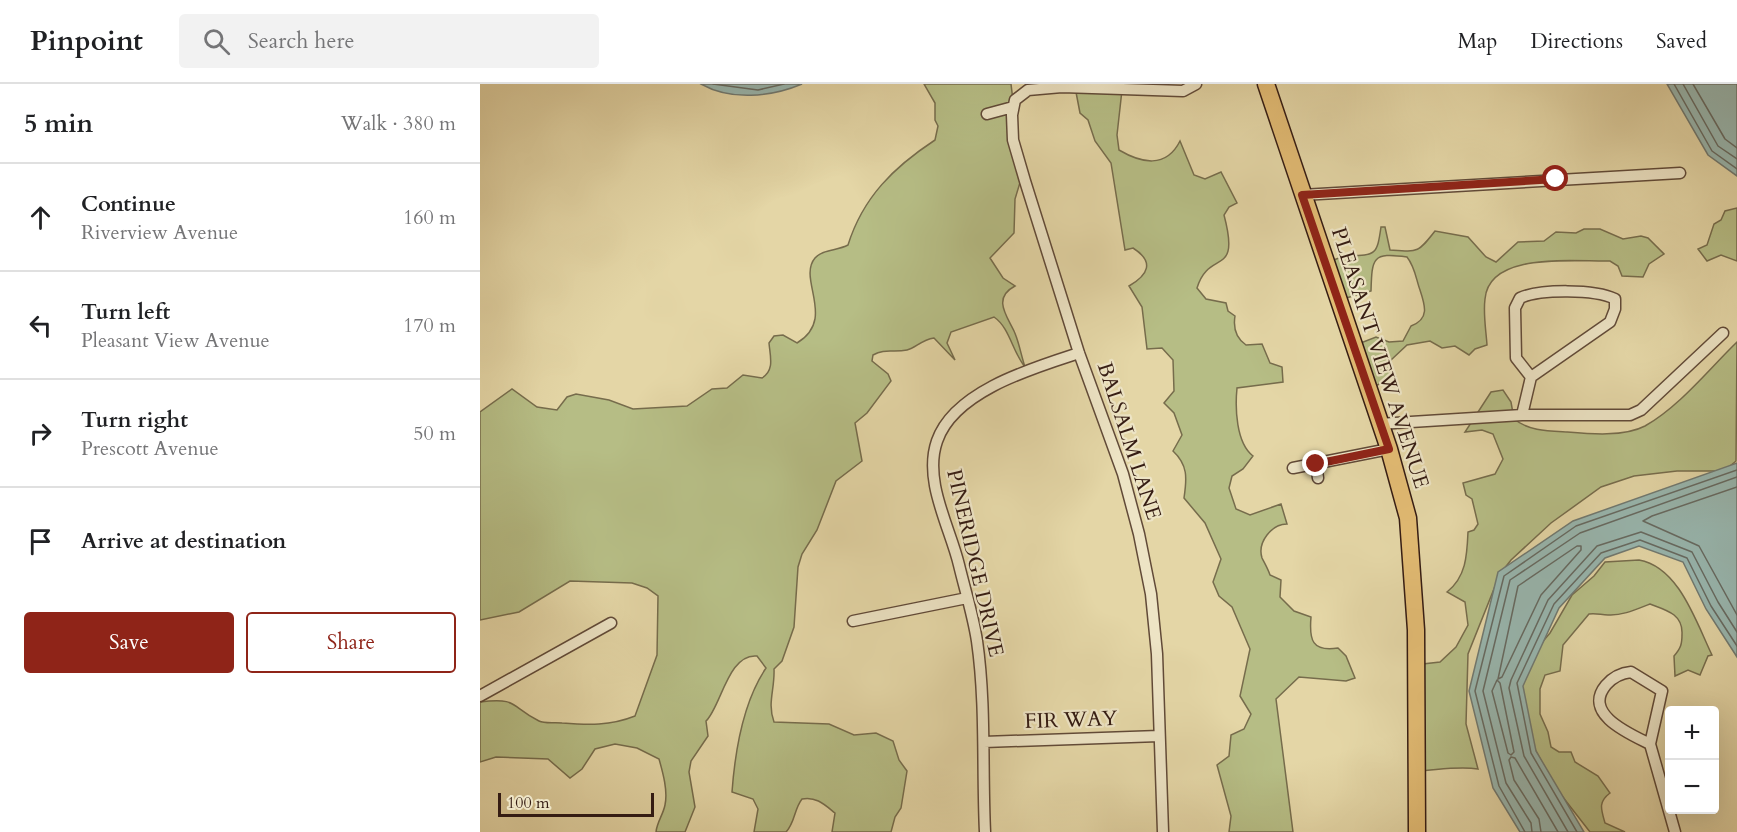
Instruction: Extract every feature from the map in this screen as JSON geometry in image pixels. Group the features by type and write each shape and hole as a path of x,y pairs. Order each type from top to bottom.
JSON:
{"main road":[{"name":"PLEASANT VIEW AVENUE","path":"1266,84 1389,449 1408,518 1414,570 1417,832"}],"street":[{"path":"987,114 1013,107 1015,100 1028,90 1062,87 1183,91 1196,84"},
{"name":"BALSALM LANE","path":"1013,107 1013,140 1079,353 1124,474 1139,534 1151,594 1157,654 1163,832"},
{"path":"1302,195 1680,173"},
{"path":"1522,415 1531,377 1610,322 1615,309 1615,299 1603,294 1532,293 1520,298 1515,308 1516,358 1531,377"},
{"path":"1379,424 1522,415 1630,415 1641,410 1723,333"},
{"name":"PINERIDGE DRIVE","path":"985,832 984,742 977,638 953,540 936,491 932,463 937,441 947,422 962,404 1034,368 1079,353"},
{"path":"1293,468 1389,449"},
{"path":"1316,464 1318,478"},
{"path":"853,621 967,598"},
{"path":"480,696 611,623"},
{"path":"1650,744 1609,720 1604,713 1600,697 1614,678 1631,672 1662,691 1650,744 1675,832"},
{"name":"FIR WAY","path":"984,742 1159,736"}],"green space":[{"path":"924,84 1011,84 1022,176 1015,199 1014,233 990,258 1003,278 1015,286 1004,296 1003,307 1016,335 1025,367 1004,327 994,317 951,332 947,343 955,360 934,338 907,350 881,352 873,355 872,361 888,374 891,381 867,413 855,423 862,461 836,481 817,530 802,554 798,567 794,627 782,661 774,669 771,702 774,722 829,724 854,735 876,733 893,741 899,760 907,771 901,808 895,817 891,832 832,832 835,813 820,802 807,798 802,799 799,803 786,832 754,832 758,809 753,799 732,792 735,760 746,711 766,668 757,656 747,657 739,663 726,682 706,721 708,736 691,761 689,772 695,807 685,832 656,832 666,800 663,776 659,759 637,748 615,744 595,749 582,769 570,778 548,759 496,757 480,762 480,702 508,702 544,722 599,724 617,722 635,716 657,655 658,596 647,588 632,583 570,581 519,612 480,620 480,412 512,389 537,407 557,410 567,397 576,394 609,400 633,409 687,406 712,389 727,388 743,375 762,378 769,371 771,358 769,343 774,336 783,335 797,343 809,333 814,323 816,311 810,277 815,258 822,253 848,245 854,228 871,198 893,172 935,140 938,126 935,120 935,103"},
{"path":"1075,87 1122,90 1117,135 1119,150 1144,160 1160,160 1168,156 1180,141 1194,175 1205,179 1221,172 1237,203 1229,207 1224,215 1229,248 1226,256 1202,276 1197,288 1206,299 1226,303 1228,311 1235,316 1234,325 1240,339 1246,345 1262,344 1270,363 1282,367 1283,382 1237,388 1236,405 1240,434 1247,450 1253,456 1243,469 1232,476 1229,488 1236,509 1250,515 1281,504 1287,524 1276,527 1267,535 1262,546 1262,558 1270,575 1281,580 1280,597 1294,611 1311,617 1314,643 1323,648 1338,648 1346,656 1355,678 1346,681 1299,677 1276,699 1293,832 1229,832 1231,816 1217,765 1229,756 1231,735 1244,729 1251,714 1240,696 1250,649 1232,607 1219,596 1213,582 1221,559 1205,523 1184,498 1186,484 1184,467 1173,451 1182,435 1174,413 1164,403 1174,391 1173,360 1162,348 1147,349 1142,307 1129,286 1144,273 1146,263 1140,253 1133,248 1125,250 1111,163 1095,141 1088,120 1080,113"},
{"path":"1737,208 1737,261 1721,255 1707,261 1698,249 1707,245 1714,224 1721,220 1725,211"},
{"path":"1381,227 1385,227 1390,250 1417,250 1435,231 1468,237 1486,257 1496,262 1518,242 1544,241 1556,232 1576,233 1584,229 1600,229 1623,239 1641,236 1648,238 1664,254 1649,264 1643,277 1622,276 1618,266 1610,261 1536,262 1517,266 1501,273 1490,284 1485,299 1487,345 1475,349 1469,355 1455,346 1442,348 1430,341 1407,345 1391,360 1391,370 1396,377 1368,389 1353,346 1376,337 1389,342 1403,341 1411,326 1421,320 1424,315 1424,306 1414,269 1407,257 1380,257 1376,260 1372,271 1371,291 1339,300 1325,264 1342,257 1374,252"},
{"path":"1737,342 1736,461 1724,471 1677,471 1634,476 1601,487 1551,523 1511,560 1500,574 1468,654 1466,724 1478,769 1418,771 1414,665 1440,662 1456,647 1468,625 1465,602 1447,592 1462,573 1468,532 1474,530 1478,524 1472,499 1466,495 1463,483 1495,474 1503,459 1493,434 1482,430 1465,432 1491,392 1503,390 1511,402 1514,419 1532,428 1596,434 1627,432 1645,426 1658,418 1694,387"},
{"path":"1639,560 1665,573 1675,584 1692,612 1712,655 1708,656 1700,675 1688,670 1675,676 1674,656 1682,641 1682,627 1677,617 1650,604 1619,614 1589,614 1563,645 1560,671 1545,675 1540,689 1540,714 1548,732 1551,747 1559,752 1571,752 1575,762 1598,776 1610,793 1602,803 1605,823 1625,832 1590,832 1555,787 1527,734 1520,683 1539,646 1550,633 1572,595 1594,576 1605,562"}],"water":[{"path":"701,84 802,84 777,92 738,95"},
{"path":"1667,84 1737,84 1737,176 1708,155"},
{"path":"1737,463 1737,657 1706,609 1683,562 1639,546 1605,558 1559,608 1523,686 1536,751 1584,832 1520,832 1493,788 1469,691 1498,572 1573,521"}],"route":[{"path":"1316,464 1389,449 1373,408 1302,195 1556,179"}]}
